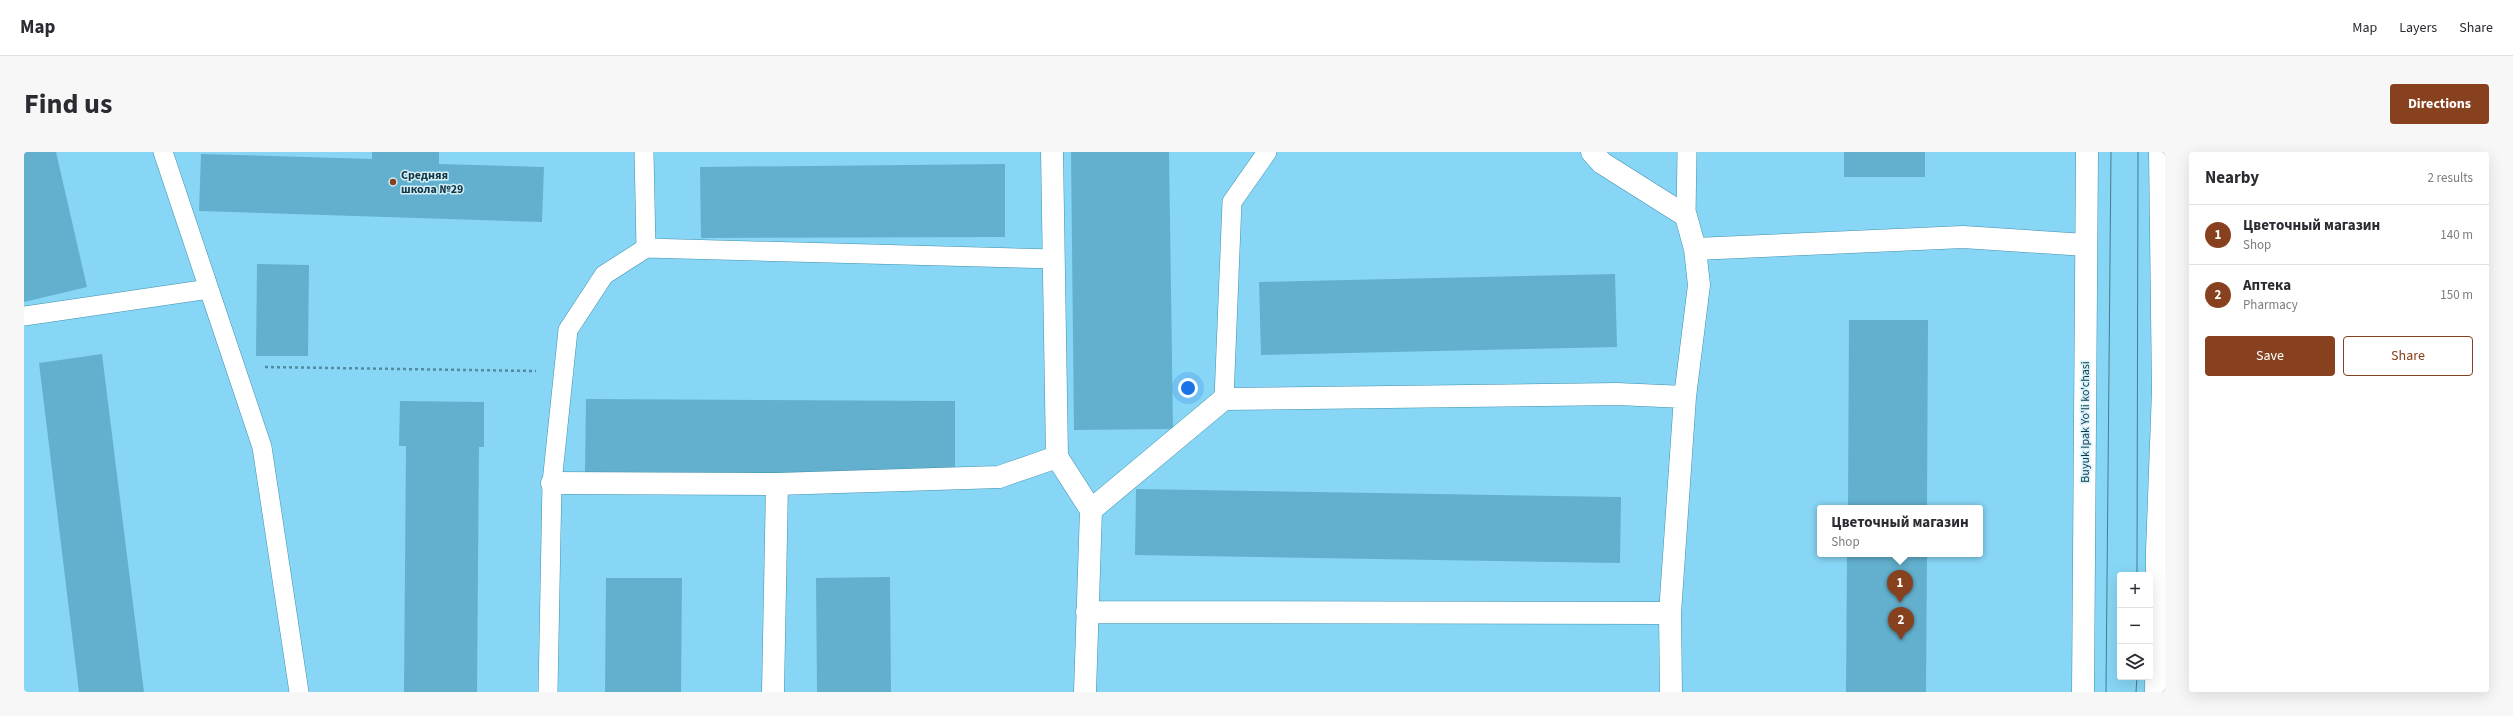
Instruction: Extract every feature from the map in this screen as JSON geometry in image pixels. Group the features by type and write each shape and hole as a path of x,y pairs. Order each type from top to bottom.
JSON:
{"street":[{"path":"1052,152 1057,458 1091,510 1084,692"},
{"path":"1592,152 1602,163 1686,216 1695,249 1699,285 1685,397 1670,613 1670,692"},
{"name":"Buyuk Ipak Yo'li ko'chasi","path":"2083,692 2087,152"},
{"path":"2156,692 2157,551 2164,391 2160,152"},
{"path":"1695,249 1963,237 2086,245"},
{"path":"1091,510 1224,399 1617,394 1685,397"},
{"path":"552,483 777,484 999,477 1057,458"},
{"path":"773,692 777,484"},
{"path":"1087,612 1670,613"}],"lane":[{"path":"163,152 262,447 299,692"},
{"path":"644,152 646,248"},
{"path":"1224,399 1232,202 1267,152"},
{"path":"1686,216 1687,152"},
{"path":"548,692 552,483 568,330 604,275 646,248 1054,259"},
{"path":"24,316 209,289"}],"path":[{"path":"234,366 564,372"}],"building":[{"path":"24,152 56,152 87,287 24,302"},
{"path":"372,152 439,152 439,164 544,167 542,222 199,211 201,154 372,159"},
{"path":"1071,152 1169,152 1173,429 1074,430"},
{"path":"1844,152 1925,152 1925,177 1844,177"},
{"path":"1005,164 1005,237 701,238 700,167"},
{"path":"257,264 309,265 308,356 256,356"},
{"path":"1615,274 1617,347 1261,355 1259,282"},
{"path":"1849,320 1928,320 1927,505 1848,505"},
{"path":"102,354 144,692 79,692 39,363"},
{"path":"586,399 955,401 955,474 585,472"},
{"path":"400,401 484,402 484,447 479,447 477,692 404,692 406,446 399,446"},
{"path":"1136,489 1621,497 1620,563 1135,555"},
{"path":"1847,557 1927,557 1926,692 1846,692"},
{"path":"890,577 891,692 817,692 816,578"},
{"path":"606,578 682,578 681,692 605,692"}],"tram line":[{"path":"2106,692 2111,152"},
{"path":"2137,572 2138,152"},
{"path":"2136,692 2137,680"}],"place":[{"name":"Средняя школа №29","path":"393,182"},
{"name":"Цветочный магазин","path":"1900,603"},
{"name":"Аптека","path":"1901,640"}]}
